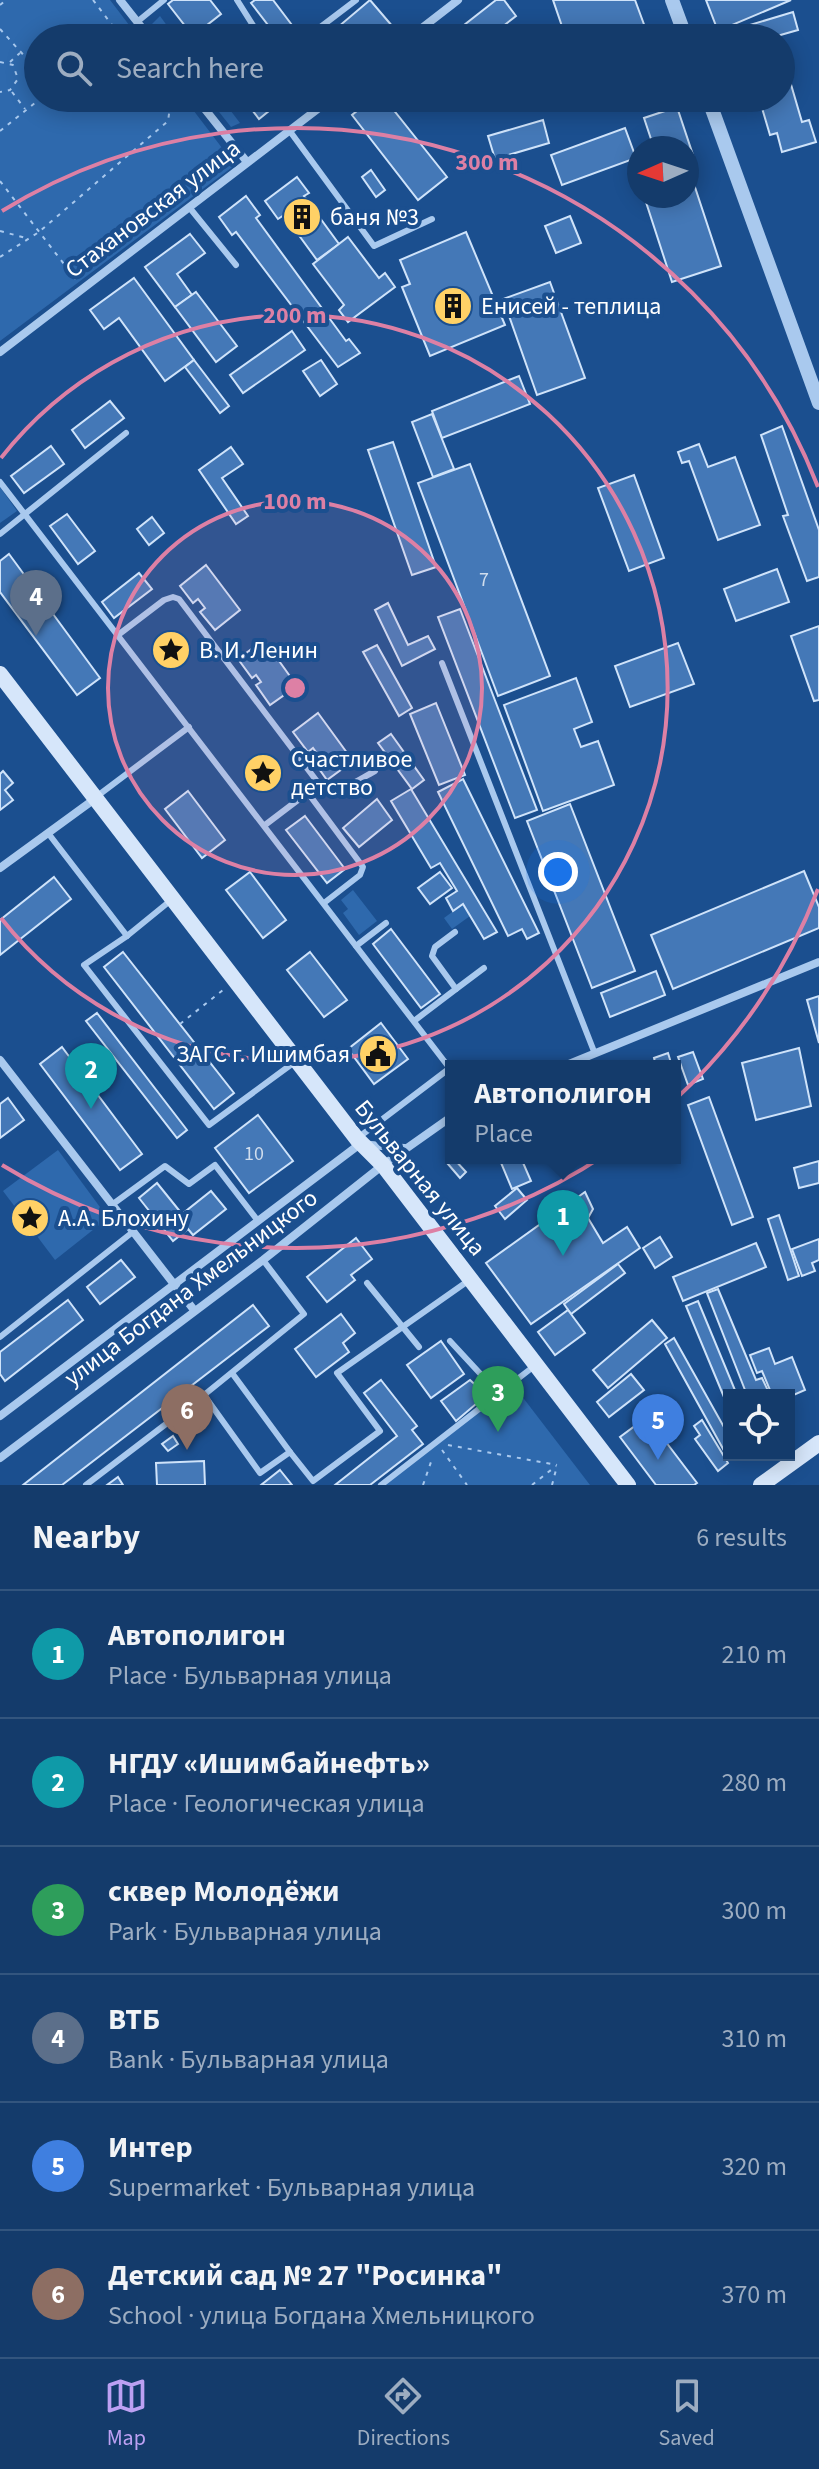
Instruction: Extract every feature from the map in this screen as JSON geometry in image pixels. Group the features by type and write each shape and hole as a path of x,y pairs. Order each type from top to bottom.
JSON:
{"main road":[{"name":"Бульварная улица","path":"0,674 358,1142 383,1165 628,1485"},
{"path":"761,1485 819,1443"}],"street":[{"path":"120,0 137,22"},
{"path":"427,24 458,0"},
{"path":"672,0 681,24"},
{"path":"207,112 247,162"},
{"name":"Стахановская улица","path":"0,352 314,112"},
{"path":"713,112 819,403"},
{"path":"0,868 96,797"},
{"path":"580,1060 819,962"},
{"path":"0,1060 194,1310"},
{"name":"улица Богдана Хмельницкого","path":"0,1458 263,1260 405,1148 445,1121"},
{"path":"358,1142 405,1148"},
{"name":"улица Богдана Хмельницкого","path":"0,1416 358,1142"}],"lane":[{"path":"137,22 164,0"},
{"path":"249,0 239,3 252,24"},
{"path":"324,24 356,0"},
{"path":"289,130 374,246 432,219"},
{"path":"189,207 236,265"},
{"path":"0,534 126,433"},
{"path":"0,482 445,1062"},
{"path":"118,635 164,600 179,599 319,784 330,789 341,789 375,771"},
{"path":"442,663 595,1054"},
{"path":"96,797 189,727"},
{"path":"265,825 319,784"},
{"path":"308,793 363,867 360,875 324,903"},
{"path":"48,833 127,936"},
{"path":"173,899 84,965 209,1125 296,1061"},
{"path":"356,946 386,923"},
{"path":"455,932 435,947 432,956 456,989"},
{"path":"414,1021 484,968"},
{"path":"358,1142 445,1073"},
{"path":"113,1204 165,1166 189,1184 215,1165 258,1221"},
{"path":"0,1337 134,1231"},
{"path":"86,1485 304,1314 263,1260"},
{"path":"232,1373 313,1481 380,1431 337,1373 471,1279"},
{"path":"367,1283 419,1347"},
{"path":"450,1341 499,1394"},
{"path":"381,1485 536,1365"},
{"path":"204,1395 260,1473 290,1452"}],"path":[{"path":"0,5 6,0"},
{"path":"93,0 111,24"},
{"path":"0,29 24,55"},
{"path":"9,63 21,52"},
{"path":"0,62 9,63 16,69 18,79 10,90 0,92"},
{"path":"10,90 24,108"},
{"path":"0,131 24,112"},
{"path":"0,257 39,232 168,121 169,112"},
{"path":"0,181 82,288"},
{"path":"0,231 28,238"},
{"path":"180,1024 235,981"},
{"path":"437,1443 557,1465"},
{"path":"423,1485 437,1443"},
{"path":"437,1443 467,1485"},
{"path":"532,1485 557,1465"},
{"path":"552,1485 557,1465"}],"shaded area":[{"path":"0,0 110,0 128,24 24,24 24,112 195,112 235,165 0,341"},
{"path":"160,16 166,24 152,24"},
{"path":"219,112 232,112 240,123 231,127"},
{"path":"0,487 17,511 0,523"},
{"path":"353,890 377,921 359,935 343,913 348,909 341,900"},
{"path":"463,904 470,916 452,929 444,918"},
{"path":"58,1150 108,1218 55,1260 3,1191"},
{"path":"511,1382 590,1485 377,1485"}],"building":[{"path":"173,0 210,0 221,14 208,24 184,24 168,4"},
{"path":"255,0 273,0 291,24 267,24 251,3"},
{"path":"370,0 390,24 342,24"},
{"path":"496,0 504,0 516,16 506,24 465,24"},
{"path":"553,0 635,0 644,24 561,24"},
{"path":"706,0 791,0 734,24 715,24"},
{"path":"793,12 798,30 795,31 795,24 753,24"},
{"path":"795,98 802,122 809,120 816,142 782,152 777,133 770,135 763,112 795,112"},
{"path":"254,112 268,112 259,119"},
{"path":"356,112 395,112 447,177 418,200 352,115"},
{"path":"662,112 679,112 687,136 650,136 644,118"},
{"path":"543,120 549,143 495,159 488,136"},
{"path":"625,128 628,136 627,161 562,185 551,155"},
{"path":"371,170 385,190 376,197 362,177"},
{"name":"баня №3","path":"297,177 309,193 304,196 339,244 317,260 284,215 278,219 265,201"},
{"path":"246,196 260,215 256,218 346,341 349,339 360,353 338,367 236,232 232,235 219,217"},
{"path":"699,199 721,266 672,282 648,208 699,208"},
{"path":"570,216 581,243 556,253 545,226"},
{"name":"Енисей - теплица","path":"466,232 505,325 430,356 402,287 410,284 400,260"},
{"path":"190,234 205,253 177,274 192,295 175,307 145,267"},
{"path":"348,237 379,278 385,273 395,287 348,322 339,310 344,305 313,264"},
{"path":"134,278 194,360 165,381 119,318 104,329 90,310"},
{"path":"550,282 585,378 537,395 503,299"},
{"path":"196,292 237,346 216,362 175,307"},
{"path":"292,331 305,350 243,393 230,375"},
{"path":"194,360 229,406 220,413 185,367"},
{"path":"321,360 337,384 320,396 303,371"},
{"path":"519,376 530,404 442,438 432,411"},
{"path":"110,401 124,418 85,448 72,430"},
{"path":"432,414 454,469 433,477 412,422"},
{"path":"782,426 819,530 819,577 807,581 783,516 788,515 761,435"},
{"path":"393,442 436,567 412,575 368,450"},
{"path":"699,444 708,467 735,457 760,525 718,540 689,461 682,463 678,452"},
{"path":"51,446 64,464 24,493 11,476"},
{"path":"231,447 243,464 222,478 248,516 236,524 199,470"},
{"path":"470,464 550,676 498,696 418,483"},
{"path":"634,475 664,558 629,571 598,488"},
{"path":"67,514 95,551 78,564 50,526"},
{"path":"152,517 164,533 149,545 137,529"},
{"path":"9,554 100,678 77,695 0,592 0,561"},
{"path":"206,565 240,610 215,630 200,612 205,608 198,599 193,603 180,586"},
{"path":"777,569 789,602 736,621 724,589"},
{"path":"139,573 152,589 114,618 102,602"},
{"path":"388,603 408,645 428,636 435,649 402,666 375,610"},
{"path":"460,609 537,810 515,818 438,617"},
{"path":"819,626 819,700 814,701 791,636"},
{"path":"264,640 297,686 270,705 256,685 261,682 256,675 252,678 238,659"},
{"path":"678,643 694,684 630,707 615,666"},
{"path":"377,645 412,708 399,716 363,652"},
{"path":"576,678 592,722 574,729 581,747 598,741 614,785 543,811 504,705"},
{"path":"436,703 465,775 439,785 410,714"},
{"path":"318,713 353,761 327,780 312,759 318,755 313,748 308,752 293,732"},
{"path":"391,734 424,780 412,789 378,743"},
{"path":"3,771 13,783 5,790 13,800 0,810 0,774"},
{"path":"463,779 539,933 527,939 522,929 508,936 438,792"},
{"path":"411,789 497,932 484,939 463,904 453,911 446,898 457,891 440,863 431,868 391,801"},
{"path":"188,791 225,840 202,858 165,809"},
{"path":"377,799 392,820 359,847 343,828"},
{"path":"570,804 635,971 592,988 527,821"},
{"path":"305,816 345,869 327,883 286,830"},
{"path":"804,871 819,907 819,928 673,989 651,935"},
{"path":"250,872 286,920 263,938 226,890"},
{"path":"440,872 452,888 430,904 418,888"},
{"path":"54,877 71,899 0,955 0,920"},
{"path":"391,929 440,994 421,1008 373,944"},
{"path":"123,952 234,1093 214,1109 104,967"},
{"path":"310,952 347,1000 324,1017 287,970"},
{"path":"656,971 665,995 610,1017 601,993"},
{"path":"819,996 819,1043 807,1000"},
{"path":"97,1013 187,1130 177,1138 86,1021"},
{"name":"ЗАГС г. Ишимбая","path":"381,1023 408,1059 374,1084 348,1049"},
{"path":"62,1047 142,1154 120,1170 40,1064"},
{"path":"799,1048 811,1106 756,1120 742,1063"},
{"path":"693,1052 703,1079 688,1085 678,1057"},
{"path":"668,1053 670,1060 654,1060"},
{"path":"709,1097 753,1217 732,1225 688,1105"},
{"path":"8,1098 24,1120 0,1138 0,1104"},
{"path":"258,1115 293,1161 249,1193 215,1148"},
{"path":"819,1161 819,1183 799,1188 794,1168"},
{"path":"448,1164 459,1164 466,1172 460,1178"},
{"path":"502,1164 524,1164 531,1181 512,1189"},
{"path":"157,1183 182,1214 211,1191 226,1209 193,1235 188,1229 173,1241 139,1198"},
{"path":"517,1188 527,1200 505,1219 495,1206"},
{"path":"585,1192 593,1209 588,1218 603,1243 627,1227 640,1248 531,1324 486,1263"},
{"path":"779,1215 799,1276 788,1280 768,1219"},
{"path":"660,1237 672,1257 655,1268 643,1248"},
{"path":"356,1238 372,1259 351,1275 355,1280 327,1302 307,1277"},
{"path":"819,1239 819,1260 812,1263 815,1271 802,1276 792,1249"},
{"path":"756,1243 766,1267 683,1301 673,1277"},
{"path":"121,1260 135,1277 100,1304 87,1287"},
{"path":"618,1264 625,1273 571,1314 564,1304"},
{"path":"718,1289 756,1380 762,1378 767,1389 745,1389 707,1293"},
{"path":"68,1300 83,1320 5,1381 0,1374 0,1352"},
{"path":"698,1301 735,1389 723,1389 723,1395 686,1306"},
{"path":"253,1305 269,1326 62,1485 23,1485"},
{"path":"568,1310 585,1333 555,1355 538,1332"},
{"path":"341,1314 355,1333 343,1343 349,1352 316,1377 295,1349"},
{"path":"652,1320 667,1338 608,1388 593,1370"},
{"path":"674,1338 723,1425 723,1449 665,1344"},
{"path":"441,1341 464,1374 431,1398 407,1365"},
{"path":"769,1348 775,1364 792,1357 805,1390 795,1394 795,1389 770,1389 762,1371 757,1373 750,1355"},
{"path":"631,1374 644,1390 609,1417 597,1402"},
{"path":"381,1380 417,1426 412,1430 423,1444 370,1485 335,1485 397,1436 364,1393"},
{"path":"470,1380 480,1389 483,1398 456,1421 441,1401"},
{"path":"647,1417 697,1483 656,1485 620,1437"},
{"path":"702,1420 723,1455 723,1461 728,1463 718,1471 695,1439 700,1435 694,1426"},
{"path":"173,1436 178,1444 168,1451 162,1444"},
{"path":"204,1461 205,1485 157,1485 156,1463"},
{"path":"280,1470 292,1485 261,1485"},
{"path":"118,1477 123,1485 107,1485"}],"place":[{"name":"баня №3","path":"302,217"},
{"name":"Енисей - теплица","path":"453,306"},
{"name":"ВТБ","path":"36,636"},
{"name":"В. И. Ленин","path":"171,650"},
{"name":"Счастливое детство","path":"263,773"},
{"name":"ЗАГС г. Ишимбая","path":"378,1054"},
{"name":"НГДУ «Ишимбайнефть»","path":"91,1109"},
{"name":"А.А. Блохину","path":"30,1218"},
{"name":"Автополигон","path":"563,1256"},
{"name":"сквер Молодёжи","path":"498,1432"},
{"name":"Детский сад № 27 \"Росинка\"","path":"187,1450"},
{"name":"Интер","path":"658,1460"}]}
